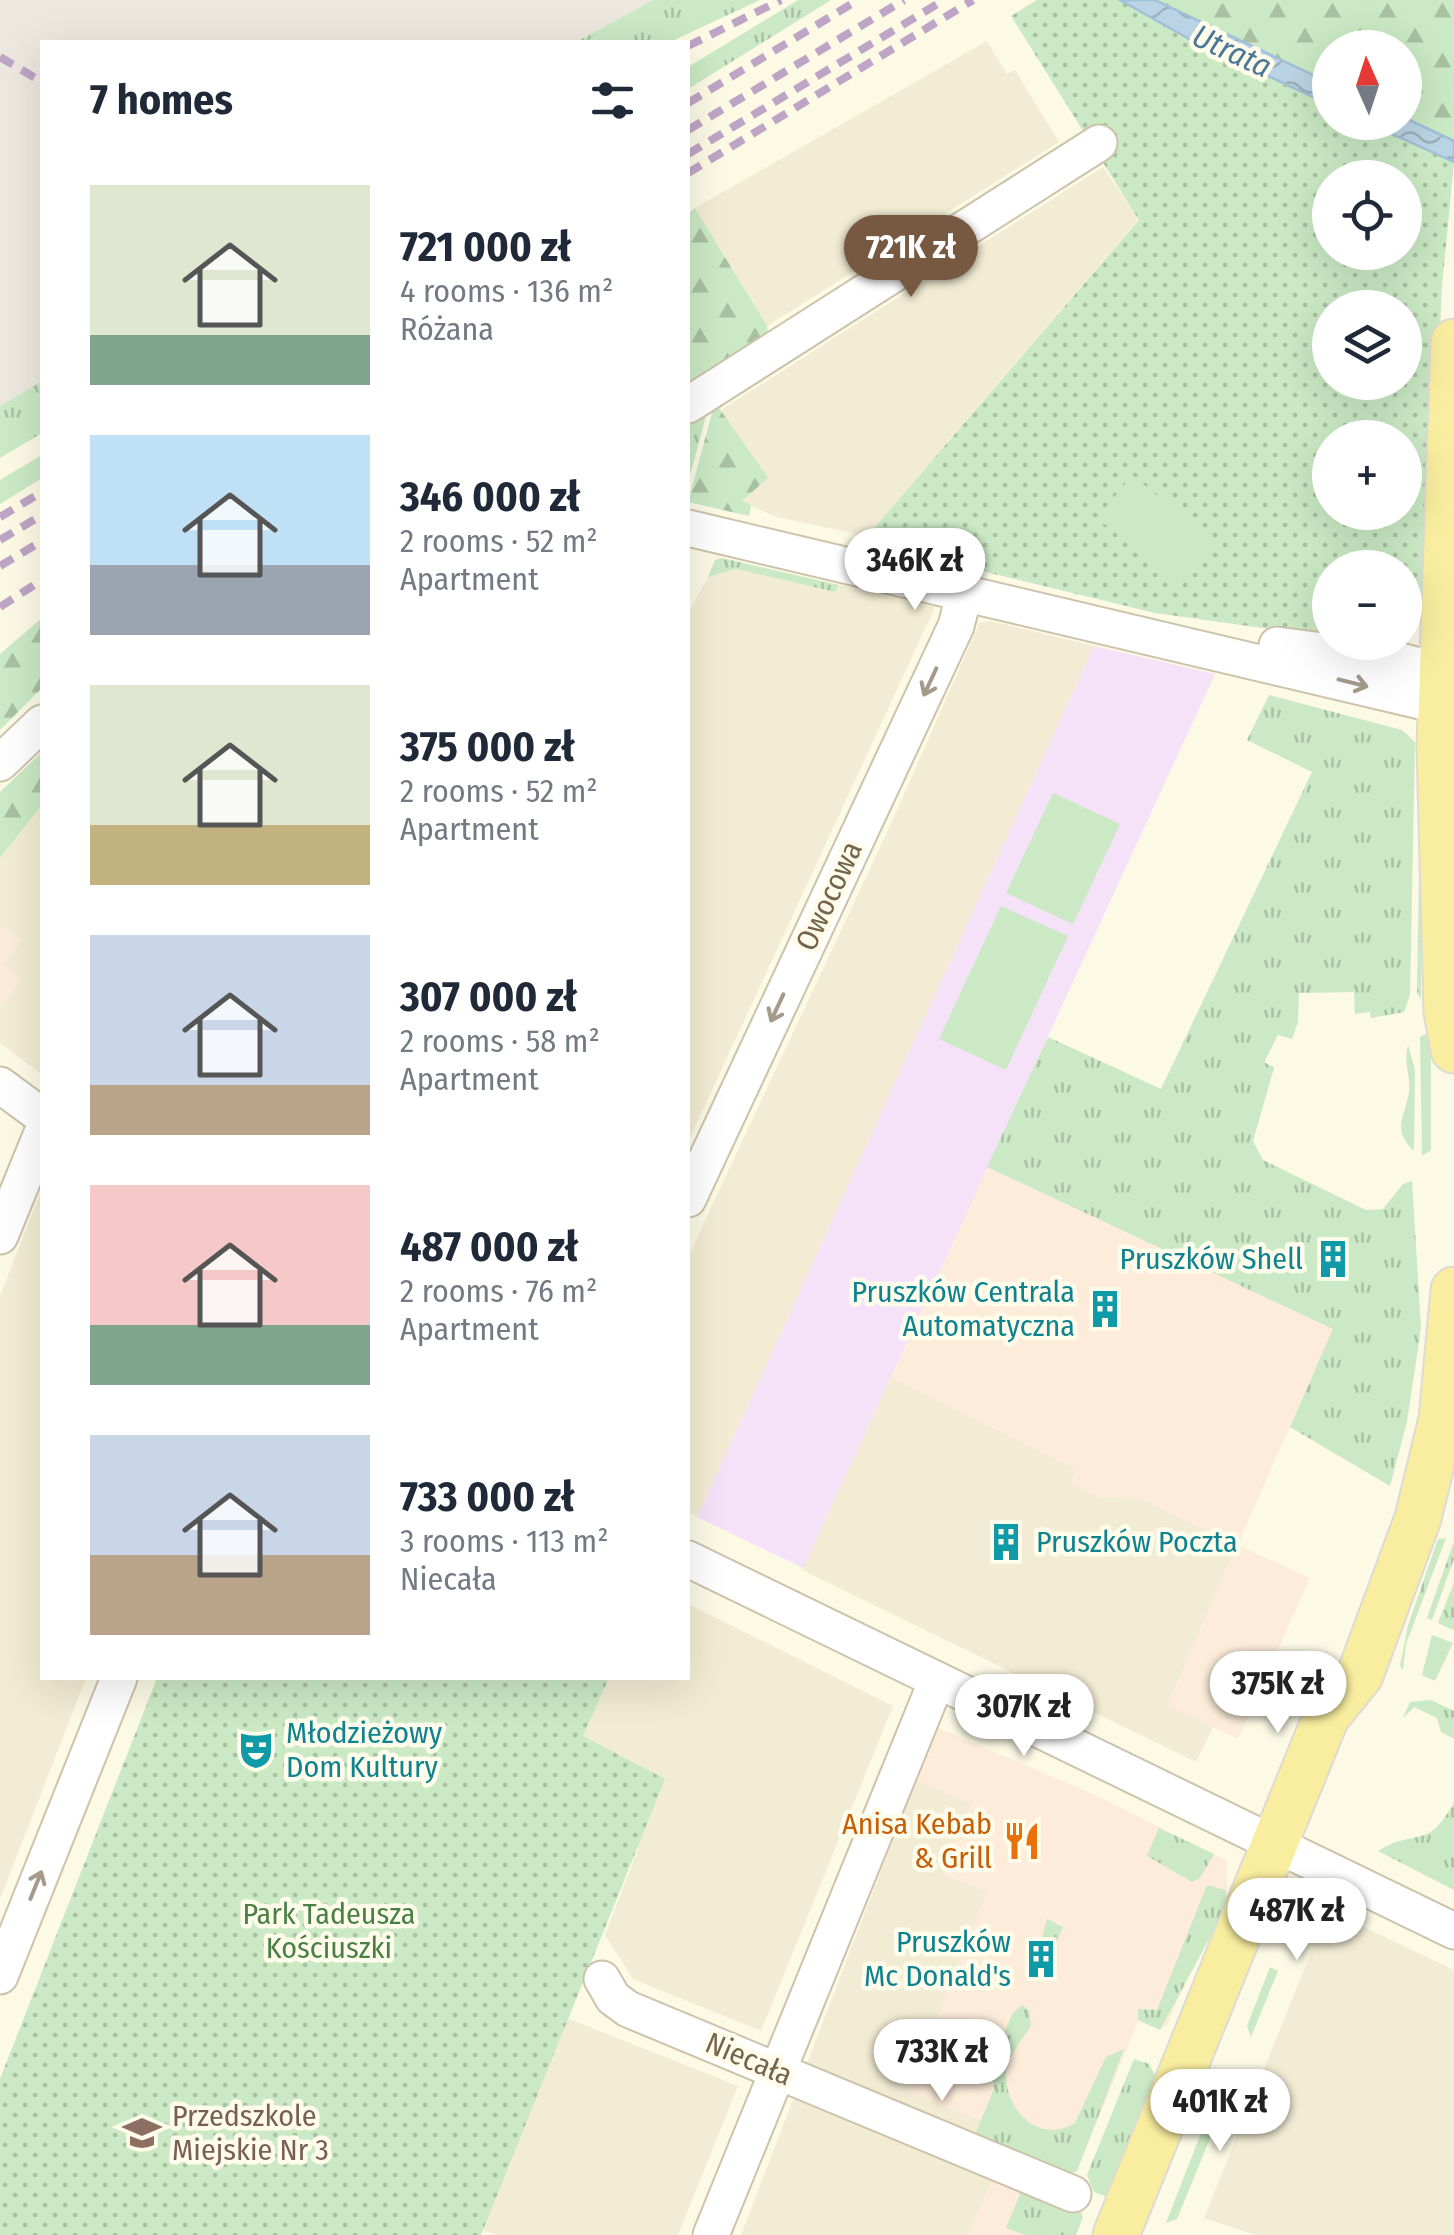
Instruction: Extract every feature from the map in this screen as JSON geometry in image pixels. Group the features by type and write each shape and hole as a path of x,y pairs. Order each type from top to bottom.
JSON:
{"main road":[{"path":"1454,342 1448,442 1449,690 1440,745 1446,1012 1454,1050"},
{"path":"1146,2235 1288,1849 1326,1718 1360,1676 1393,1593 1430,1475 1447,1384 1454,1290"},
{"path":"1116,2235 1288,1849"}],"street":[{"path":"690,404 1099,143"},
{"path":"690,540 965,591 1156,635 1449,690"},
{"name":"Owocowa","path":"690,1196 956,626 965,591"},
{"path":"0,763 40,725"},
{"path":"0,1085 40,1115"},
{"path":"0,1236 40,1137"},
{"path":"690,1559 1454,1931"},
{"path":"0,1976 118,1680"},
{"path":"711,2235 936,1680"},
{"name":"Niecała","path":"602,1979 613,1998 628,2008 1073,2194"}],"shaded area":[{"path":"0,0 653,0 580,40 40,40 40,382 0,406"},
{"path":"987,41 1007,74 1015,70 1059,142 767,326 695,208"},
{"path":"1103,167 1139,219 867,536 777,517 741,502 767,478 721,410"},
{"path":"736,569 835,592 840,585 935,607 690,1138 690,609 708,577"},
{"path":"991,621 1094,646 697,1517 690,1513 690,1253 890,826 980,622"},
{"path":"1094,646 1215,674 803,1568 697,1517"},
{"path":"40,808 40,1073 0,1043 0,1008 21,979 2,965 20,941 0,925 0,858"},
{"path":"0,925 21,941 3,965 21,979 0,1008"},
{"path":"987,1167 1334,1329 1237,1545 1310,1578 1238,1739 1168,1706 1236,1545 1143,1499 1099,1497 1070,1484 1076,1468 891,1377"},
{"path":"40,1194 40,1680 85,1680 0,1899 0,1296"},
{"path":"891,1377 1077,1469 1070,1484 1099,1497 1143,1499 1237,1545 1168,1705 1213,1727 1196,1762 802,1570"},
{"path":"690,1605 893,1706 761,2031 633,1979 605,1935 638,1849 583,1736 608,1680 690,1680"},
{"path":"939,1728 1095,1795 1227,1861 1227,1906 1191,1969 1167,2025 1160,2030 1138,2021 1077,2171 981,2120 908,2091 987,1892 942,1873 972,1804 916,1780"},
{"path":"916,1780 972,1803 942,1873 988,1892 908,2090 981,2120 1003,2154 969,2235 741,2235"},
{"path":"1328,1910 1454,1970 1454,2235 1255,2235 1204,2218"},
{"path":"567,2018 738,2086 678,2235 497,2235 483,2230"},
{"path":"995,2172 1083,2211 1076,2235 969,2235"}],"green space":[{"path":"653,0 760,0 674,40 580,40"},
{"path":"798,0 831,0 690,88 690,66"},
{"path":"1037,0 1120,0 1191,40 1312,97 1312,140 1405,140 1454,162 1442,286 1427,607 1422,607 1422,550 1312,550 1312,633 1307,634 1155,613 862,542 1139,220 1011,16"},
{"path":"1155,0 1454,0 1454,141 1422,126 1422,30 1312,30 1312,74"},
{"path":"695,208 767,326 770,343 690,392 690,212"},
{"path":"40,382 40,434 0,458 0,406"},
{"path":"715,402 768,478 742,501 751,505 749,516 690,502"},
{"path":"709,405 690,476 690,412"},
{"path":"40,456 40,479 0,504 0,480"},
{"path":"1132,475 1213,540 1177,583 1097,518"},
{"path":"722,558 839,585 835,592 736,569 708,577 715,560"},
{"path":"40,620 40,690 0,730 0,654"},
{"path":"1269,695 1402,730 1415,742 1410,995 1404,1012 1371,1018 1370,1012 1355,1014 1354,992 1299,993 1298,1022 1292,1039 1278,1035 1264,1062 1274,1068 1253,1141 1263,1160 1366,1210 1383,1209 1403,1184 1412,1181 1421,1328 1407,1422 1390,1486 1290,1427 1333,1329 987,1167 1048,1037 1161,1089 1312,772 1247,740"},
{"path":"1421,752 1421,999 1417,993"},
{"path":"40,754 40,808 0,858 0,792"},
{"path":"1053,793 1120,824 1073,924 1006,893"},
{"path":"1001,906 1068,936 1006,1070 939,1039"},
{"path":"1431,1031 1431,1150 1422,1156 1420,1037"},
{"path":"1408,1045 1415,1070 1414,1151 1401,1130 1409,1093"},
{"path":"1446,1538 1406,1644 1403,1670 1400,1666 1408,1625 1438,1539"},
{"path":"1454,1541 1454,1559 1432,1620 1427,1618"},
{"path":"1454,1582 1454,1627 1453,1630 1438,1623"},
{"path":"1432,1635 1453,1643 1435,1681 1422,1675"},
{"name":"Park Tadeusza Kościuszki","path":"156,1680 608,1680 583,1736 665,1779 481,2235 0,2235 0,2079"},
{"path":"1431,1700 1454,1711 1454,1739 1441,1732 1437,1718 1414,1707 1403,1718 1410,1702"},
{"path":"1454,1802 1454,1890 1378,1851 1428,1833"},
{"path":"1159,1828 1214,1854 1200,1878 1192,1882 1147,1856"},
{"path":"1207,1885 1225,1890 1227,1906 1160,2030 1138,2020 1138,2009 1157,2010"},
{"path":"1047,1919 1063,1927 1053,1950 1040,1945"},
{"path":"1270,1967 1278,1971 1251,2037 1247,2026"},
{"path":"1022,2005 1029,2010 1031,2026 1009,2062 1007,2088 1018,2112 1037,2127 1062,2129 1075,2123 1106,2057 1124,2049 1077,2171 1061,2178 972,2142 994,2089 990,2067 1012,2014"},
{"path":"1134,2059 1149,2064 1158,2081 1115,2200 1094,2192 1087,2175"},
{"path":"1234,2080 1177,2219 1166,2223 1217,2092"},
{"path":"1023,2187 1077,2205 1083,2217 1076,2235 1025,2235 1006,2228"}],"water":[{"name":"Utrata","path":"1120,0 1155,0 1312,74 1312,97 1191,40"},
{"path":"1422,126 1454,141 1454,162 1405,140 1422,140"}],"railway":[{"path":"690,45 781,0"},
{"path":"690,102 858,0"},
{"path":"690,129 904,0"},
{"path":"690,153 944,0"},
{"path":"690,172 973,0"},
{"path":"0,57 40,81"},
{"path":"0,517 40,493"},
{"path":"0,540 40,516"},
{"path":"0,566 40,542"},
{"path":"0,607 40,581"}],"place":[{"name":"Pruszków Shell","path":"1333,1259"},
{"name":"Pruszków Centrala Automatyczna","path":"1105,1309"},
{"name":"Pruszków Poczta","path":"1006,1542"},
{"name":"Młodzieżowy Dom Kultury","path":"256,1750"},
{"name":"Anisa Kebab & Grill","path":"1022,1841"},
{"name":"Pruszków Mc Donald's","path":"1041,1959"},
{"name":"Przedszkole Miejskie Nr 3","path":"142,2133"}]}
